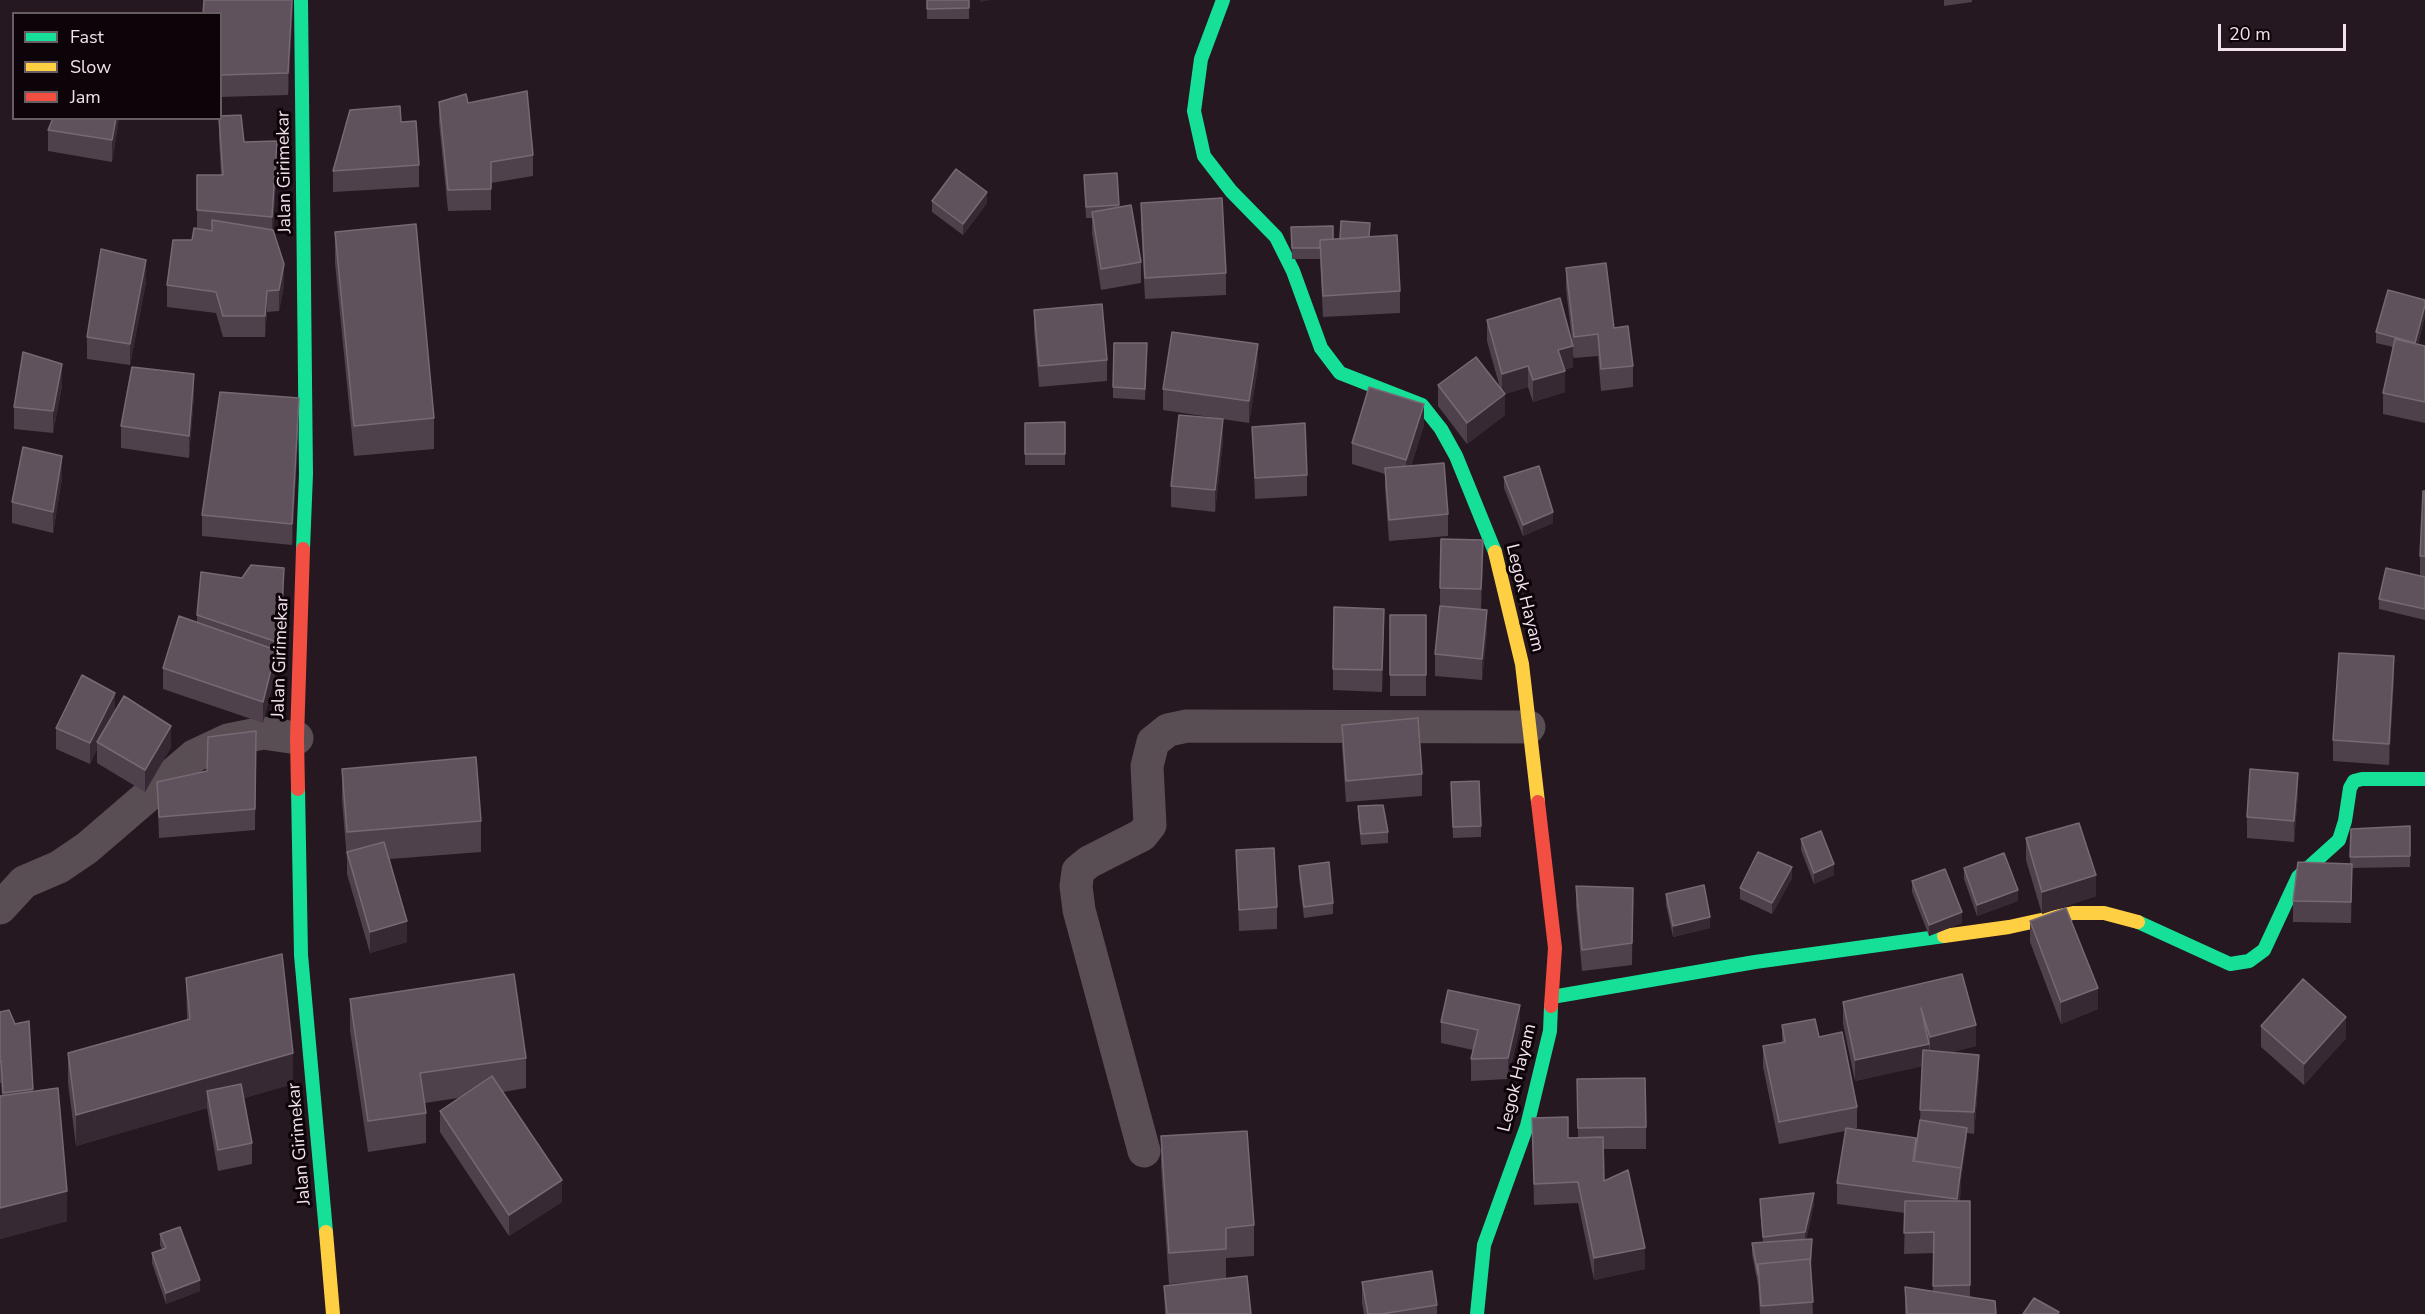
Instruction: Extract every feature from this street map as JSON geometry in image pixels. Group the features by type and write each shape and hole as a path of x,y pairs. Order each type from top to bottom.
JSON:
{"street":[{"name":"Jalan Girimekar","path":"301,0 306,474 297,738 302,955 333,1314"},
{"name":"Legok Hayam","path":"1223,0 1201,59 1194,111 1204,156 1231,191 1276,237 1293,271 1321,348 1340,373 1422,405 1441,429 1456,456 1499,562 1522,664 1555,948 1550,1031 1527,1126 1484,1245 1477,1314"},
{"path":"1144,1151 1078,910 1076,886 1078,871 1089,862 1142,835 1149,825 1147,765 1153,742 1168,730 1187,726 1529,727"},
{"path":"0,908 24,882 59,867 87,848 194,756 228,740 263,733 297,738"},
{"path":"1552,997 1755,962 2009,927 2073,913 2104,913 2142,922 2230,964 2249,961 2264,950 2298,877 2339,840 2345,821 2350,788 2354,781 2425,779"}],"building":[{"path":"204,0 292,0 288,73 222,75 222,12 203,12"},
{"path":"927,0 969,0 969,8 927,9"},
{"path":"527,91 533,155 491,162 491,189 448,190 439,102 466,94 468,103"},
{"path":"400,106 401,122 416,121 419,165 333,171 350,110"},
{"path":"241,115 244,142 277,141 272,217 197,210 197,175 223,175 219,120 222,120 222,116"},
{"path":"52,120 116,120 112,140 48,130"},
{"path":"956,169 987,192 963,224 932,201"},
{"path":"1117,173 1119,205 1086,207 1084,175"},
{"path":"1222,198 1226,273 1145,278 1141,203"},
{"path":"1131,205 1141,262 1101,269 1092,212"},
{"path":"212,220 273,230 284,264 279,290 267,291 265,316 223,316 216,292 167,285 173,240 192,240 194,228 212,231"},
{"path":"1341,221 1370,223 1369,237 1340,239"},
{"path":"416,224 434,418 354,426 335,232"},
{"path":"1333,226 1333,239 1320,240 1320,248 1292,248 1291,227"},
{"path":"1397,235 1400,291 1323,296 1320,240"},
{"path":"101,249 146,260 130,344 87,337"},
{"path":"1606,263 1614,328 1628,326 1633,366 1601,369 1598,334 1574,337 1566,268"},
{"path":"2388,290 2425,300 2415,343 2376,332"},
{"path":"1560,298 1573,346 1558,350 1565,371 1533,380 1528,366 1502,374 1487,320"},
{"path":"1102,304 1107,360 1039,366 1034,310"},
{"path":"1172,332 1258,344 1249,401 1163,389"},
{"path":"2395,339 2425,346 2425,402 2383,393"},
{"path":"1114,343 1147,343 1145,389 1113,387"},
{"path":"23,352 62,364 53,411 14,407"},
{"path":"1476,357 1505,394 1467,423 1438,385"},
{"path":"132,367 194,374 189,436 121,426"},
{"path":"1369,387 1424,404 1406,460 1352,443"},
{"path":"220,392 299,398 292,524 202,515"},
{"path":"1179,415 1223,419 1215,490 1171,486"},
{"path":"1065,422 1065,454 1025,454 1025,423"},
{"path":"1305,423 1307,475 1255,478 1252,427"},
{"path":"23,447 62,456 53,512 12,502"},
{"path":"1444,463 1448,514 1389,520 1385,468"},
{"path":"1539,466 1553,512 1523,525 1504,477"},
{"path":"2423,491 2425,491 2425,556 2420,556"},
{"path":"1441,539 1483,540 1481,589 1440,588"},
{"path":"251,565 284,568 280,643 197,615 201,572 242,578"},
{"path":"2386,568 2425,577 2425,609 2379,599"},
{"path":"1440,606 1487,610 1482,659 1435,654"},
{"path":"1334,607 1384,609 1382,670 1333,669"},
{"path":"1390,615 1426,615 1426,675 1390,675"},
{"path":"179,616 276,650 263,702 163,668"},
{"path":"2339,653 2394,656 2389,744 2333,740"},
{"path":"82,675 115,693 90,743 56,728"},
{"path":"124,696 171,726 145,770 97,742"},
{"path":"1418,718 1422,774 1346,781 1342,725"},
{"path":"256,731 255,809 159,817 157,782 207,771 208,737"},
{"path":"476,757 481,821 347,832 342,769"},
{"path":"2250,769 2298,773 2294,821 2247,817"},
{"path":"1479,781 1481,826 1453,827 1451,782"},
{"path":"1383,805 1388,832 1361,834 1358,806"},
{"path":"2079,823 2096,875 2042,892 2026,838"},
{"path":"2410,826 2410,856 2350,857 2351,829"},
{"path":"1821,831 1834,864 1814,873 1801,839"},
{"path":"384,842 407,921 370,932 347,852"},
{"path":"1274,848 1277,907 1239,910 1236,850"},
{"path":"1758,852 1792,867 1772,903 1740,888"},
{"path":"2004,853 2018,890 1977,905 1964,868"},
{"path":"1329,862 1333,903 1304,907 1299,866"},
{"path":"2298,862 2352,864 2351,902 2293,901"},
{"path":"1945,869 1962,912 1929,925 1912,881"},
{"path":"1704,885 1710,917 1673,926 1666,894"},
{"path":"1576,886 1633,888 1632,943 1582,950"},
{"path":"2066,908 2098,988 2061,1002 2030,921"},
{"path":"282,954 293,1053 76,1115 68,1053 190,1019 186,978"},
{"path":"514,974 526,1058 420,1073 426,1113 368,1121 350,999"},
{"path":"1962,974 1976,1025 1930,1037 1921,1008 1929,1044 1855,1060 1843,1002"},
{"path":"2303,979 2346,1017 2304,1064 2261,1026"},
{"path":"1448,990 1520,1005 1508,1058 1471,1059 1478,1030 1441,1022"},
{"path":"9,1010 15,1024 29,1021 33,1089 3,1093 0,1062 0,1012"},
{"path":"1815,1019 1819,1037 1842,1032 1857,1107 1779,1122 1763,1046 1785,1042 1782,1025"},
{"path":"1923,1050 1979,1055 1974,1112 1920,1110"},
{"path":"492,1076 562,1180 509,1215 440,1111"},
{"path":"1645,1078 1646,1127 1578,1128 1577,1079"},
{"path":"241,1084 252,1143 218,1150 207,1091"},
{"path":"58,1088 67,1191 0,1208 0,1096"},
{"path":"1568,1117 1568,1138 1603,1137 1604,1181 1628,1170 1645,1248 1594,1258 1578,1182 1534,1184 1532,1118"},
{"path":"1920,1120 1967,1128 1961,1169 1914,1161"},
{"path":"1846,1128 1916,1138 1913,1161 1961,1168 1957,1199 1837,1183"},
{"path":"1247,1131 1254,1225 1226,1228 1226,1249 1169,1253 1161,1136"},
{"path":"1814,1193 1805,1232 1763,1237 1760,1199"},
{"path":"1905,1201 1970,1201 1970,1285 1933,1286 1934,1232 1904,1233"},
{"path":"180,1227 200,1280 166,1293 152,1253 166,1248 160,1234"},
{"path":"1812,1239 1810,1264 1810,1259 1758,1264 1758,1274 1752,1243"},
{"path":"1810,1259 1813,1302 1761,1306 1758,1264"},
{"path":"1432,1271 1437,1305 1368,1314 1362,1282"},
{"path":"1247,1276 1251,1314 1167,1314 1164,1286"},
{"path":"1905,1287 1995,1301 1996,1314 1907,1314"},
{"path":"2034,1298 2059,1312 2058,1314 2023,1314"}],"traffic: fast":[{"path":"301,0 306,474 303,549"},
{"path":"1223,0 1201,59 1194,111 1204,156 1231,191 1276,237 1293,271 1321,348 1340,373 1422,405 1441,429 1456,456 1495,552"},
{"path":"2138,922 2230,964 2249,961 2264,950 2298,877 2339,840 2345,821 2350,788 2354,781 2425,779"},
{"path":"298,789 301,955 326,1232"},
{"path":"1552,997 1755,962 1944,936"},
{"path":"1477,1314 1484,1245 1527,1126 1550,1031 1551,1006"}],"traffic: slow":[{"path":"1495,552 1522,664 1538,802"},
{"path":"1944,936 2009,927 2073,913 2104,913 2138,922"},
{"path":"326,1232 333,1314"}],"traffic: jam":[{"path":"298,789 297,738 303,549"},
{"path":"1538,802 1555,948 1551,1006"}]}
